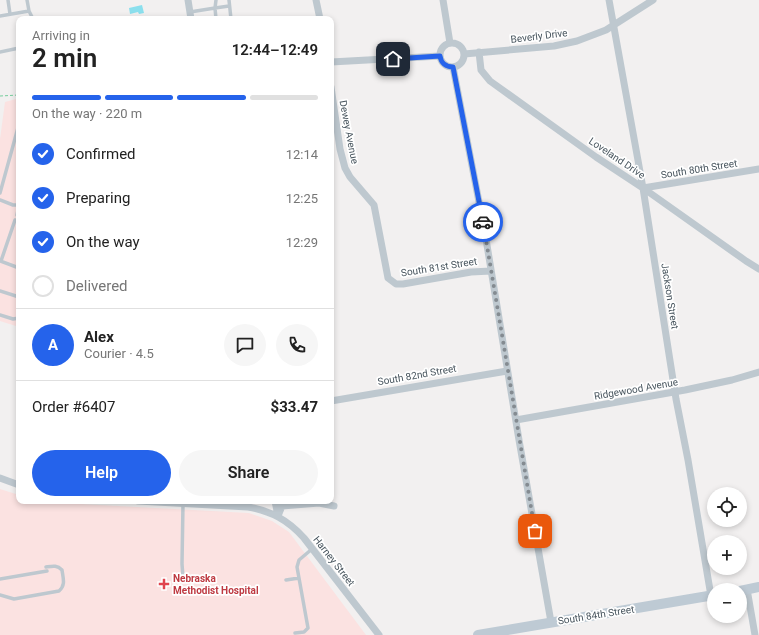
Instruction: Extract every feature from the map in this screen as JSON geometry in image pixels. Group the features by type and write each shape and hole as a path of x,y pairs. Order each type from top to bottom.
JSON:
{"main road":[{"path":"747,589 759,587"},
{"name":"South 84th Street","path":"478,635 707,596"}],"street":[{"path":"188,0 190,16"},
{"path":"316,0 319,16"},
{"path":"443,0 450,43"},
{"name":"Jackson Street","path":"609,0 643,188 676,392 710,583"},
{"name":"Beverly Drive","path":"464,54 567,44 586,38 614,25 653,0"},
{"path":"450,43 457,44 464,54 462,61 457,66 453,67 446,66 441,60 440,52 443,46 450,43"},
{"name":"Loveland Drive","path":"479,52 481,70 490,81 596,157 759,269"},
{"path":"334,62 440,56"},
{"path":"453,67 485,233 507,371 551,622"},
{"name":"Dewey Avenue","path":"334,108 340,149 345,168 350,177 374,205 386,275 391,281"},
{"name":"South 80th Street","path":"643,188 759,169"},
{"name":"South 81st Street","path":"391,281 396,284 403,284 471,272 491,271"},
{"name":"South 82nd Street","path":"334,400 507,371"},
{"name":"Ridgewood Avenue","path":"516,420 676,392 732,380 759,372"},
{"path":"0,478 16,484"},
{"name":"Harney Street","path":"183,504 248,507 263,510 278,516 297,530 379,635"},
{"path":"276,504 278,516"},
{"path":"278,516 282,506 307,504"},
{"path":"324,504 334,506"},
{"path":"747,602 755,635"}],"lane":[{"path":"8,0 10,14"},
{"path":"216,0 216,16"},
{"path":"229,0 231,16"},
{"path":"28,1 29,11 32,16"},
{"path":"190,16 215,8 229,6"},
{"path":"0,16 29,11"},
{"path":"0,52 16,49"},
{"path":"0,193 16,135"},
{"path":"0,200 16,204"},
{"path":"15,220 0,261 16,267"},
{"path":"0,291 16,296"},
{"path":"0,315 16,318"},
{"path":"182,577 183,504"},
{"path":"295,634 304,632 308,628 297,567 299,560 312,549"},
{"path":"0,595 20,599 59,591 63,588 64,583 62,570 54,566 46,567"},
{"path":"0,579 47,571"},
{"path":"286,580 299,578"}],"path":[{"path":"0,96 16,94"}],"shaded area":[{"path":"16,99 16,326 0,321 0,139 5,102"},
{"name":"Nebraska Methodist Hospital","path":"0,489 16,494 16,504 81,504 249,513 272,521 289,532 366,635 0,635"}],"water":[{"path":"142,5 144,13 139,14 138,12 130,14 129,8"}],"way so far":[{"path":"483,222 535,531"}],"place":[{"name":"Nebraska Methodist Hospital","path":"164,584"}],"route":[{"path":"393,59 440,56 441,60 446,66 453,67 483,222"}]}
